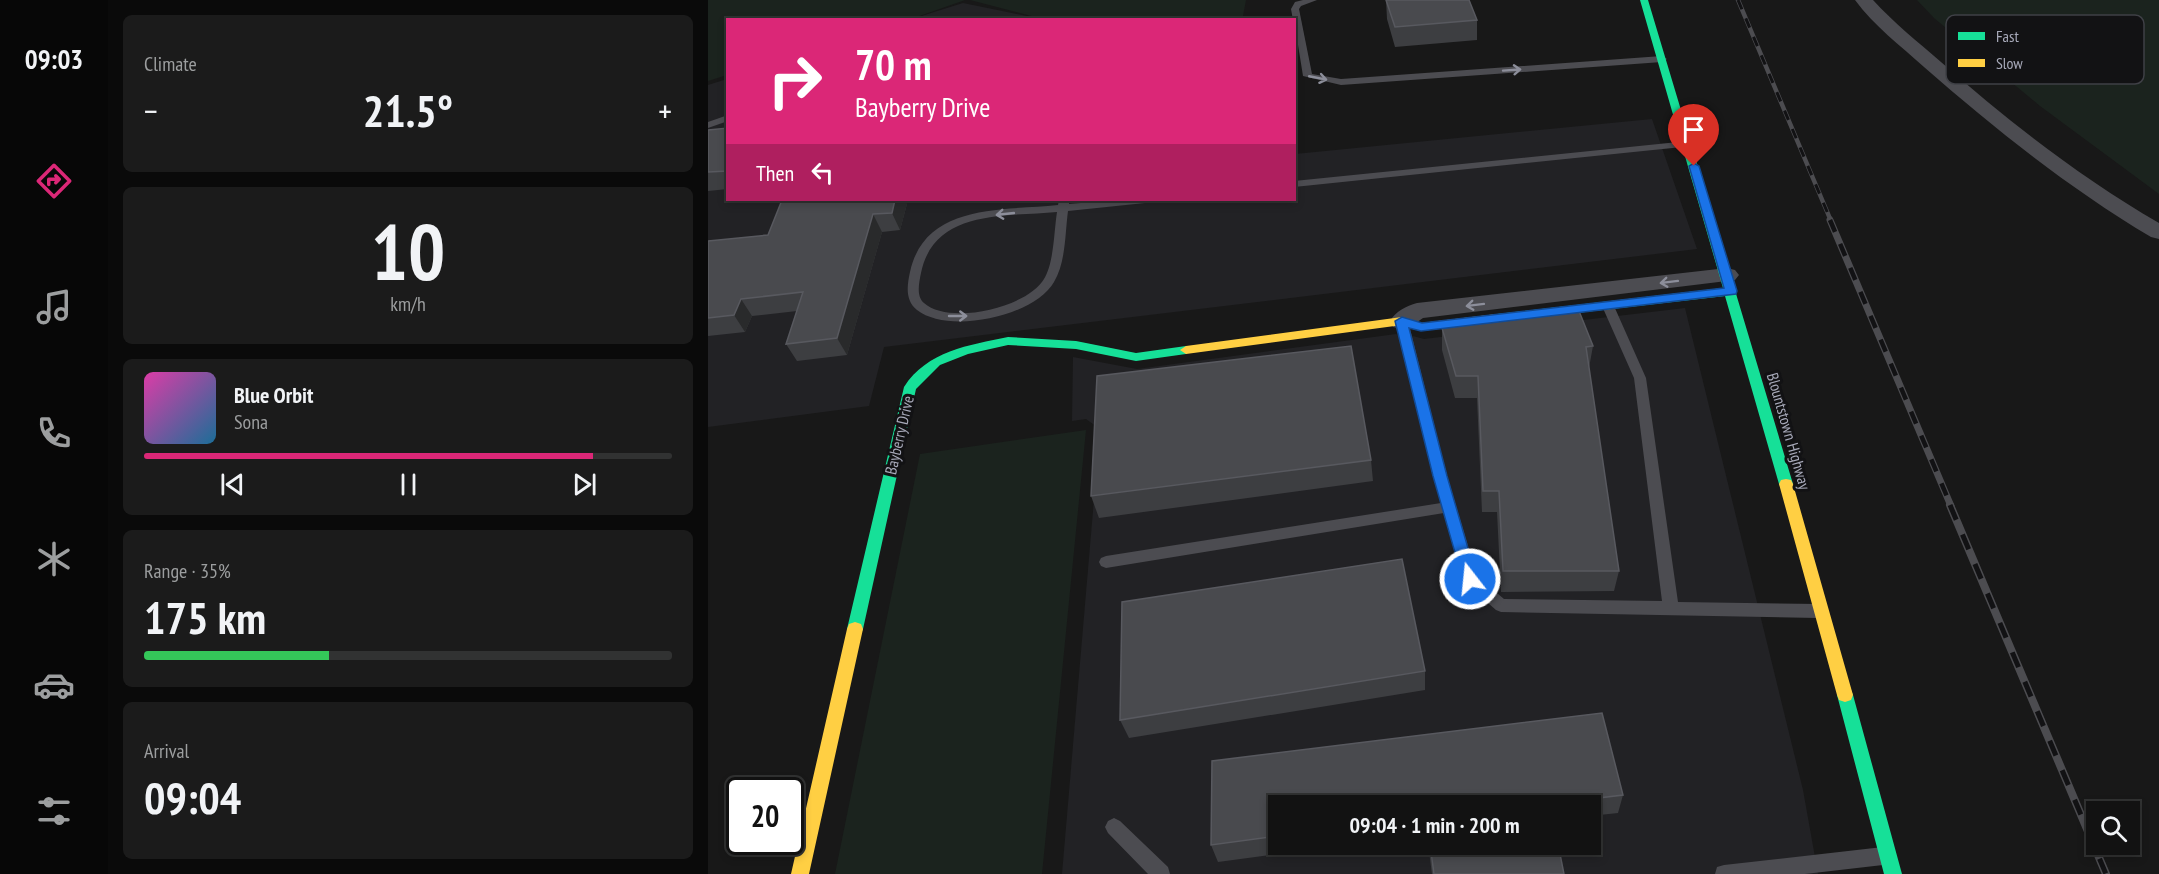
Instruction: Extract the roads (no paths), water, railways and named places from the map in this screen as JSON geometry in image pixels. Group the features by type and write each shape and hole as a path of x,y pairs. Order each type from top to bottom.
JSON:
{"street":[{"name":"Blountstown Highway","path":"1644,0 1729,283 1823,611 1893,874"},
{"path":"1864,0 1946,77"},
{"path":"1954,84 2022,142 2070,177 2159,232"},
{"name":"Bayberry Drive","path":"800,874 910,387 936,362 965,350 1008,341 1076,345 1136,357 1402,321 1421,327 1608,306 1729,283"},
{"name":"Bayberry Drive","path":"1402,321 1417,311 1729,283"}],"lane":[{"path":"1313,0 1298,4 1295,9 1308,76 1341,82 1662,59"},
{"path":"708,125 726,119"},
{"path":"1296,184 1688,144"},
{"path":"1064,204 1054,271 1051,280 1034,297 1003,310 959,317 937,314 924,309 914,297 913,286 918,256 923,247 938,232 968,218 1064,204 1125,201"},
{"path":"1608,306 1640,378 1671,608"},
{"path":"1402,321 1449,507 1470,579 1502,605 1823,611"},
{"path":"1106,562 1449,507"},
{"path":"1114,827 1161,874"},
{"path":"1726,874 1888,855"}],"railway":[{"path":"1738,0 1831,221"},
{"path":"1830,220 1951,506"},
{"path":"1950,505 2106,874"}]}
